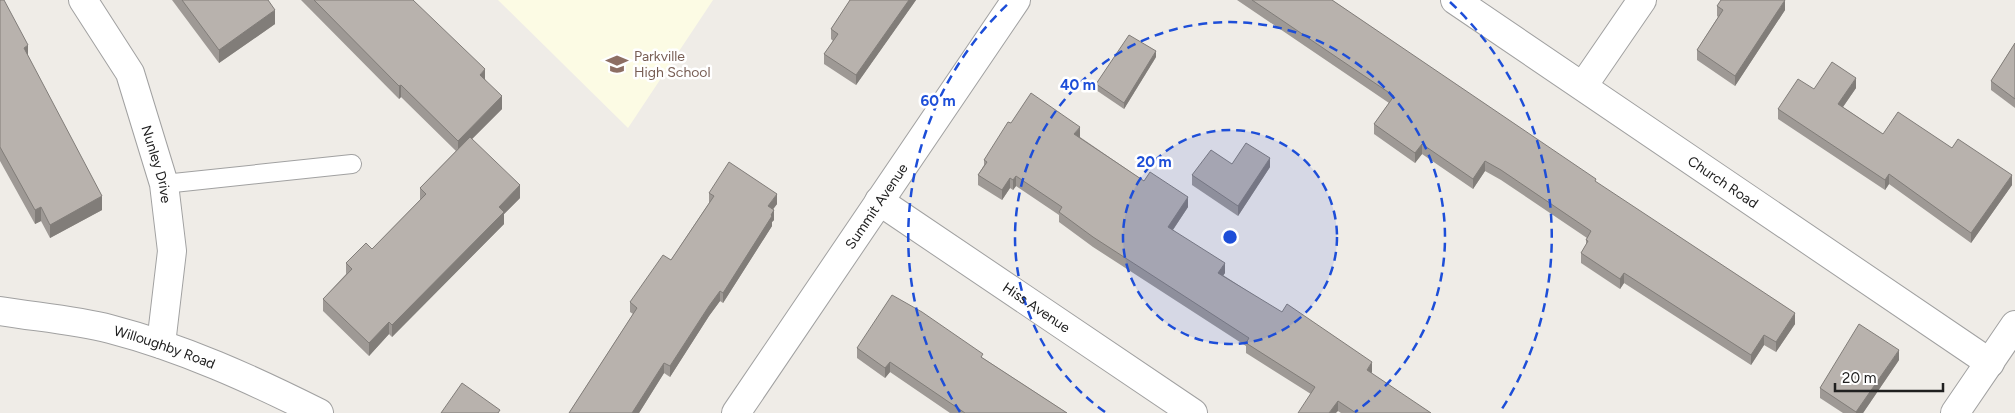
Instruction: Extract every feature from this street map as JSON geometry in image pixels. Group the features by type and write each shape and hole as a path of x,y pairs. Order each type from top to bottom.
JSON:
{"street":[{"name":"Nunley Drive","path":"83,0 130,73 164,184 172,252 161,344"},
{"name":"Summit Avenue","path":"736,413 1016,0"},
{"name":"Church Road","path":"1455,0 1990,363"},
{"path":"1583,86 1642,0"},
{"name":"Hiss Avenue","path":"879,201 1193,413"},
{"name":"Willoughby Road","path":"0,311 108,328 161,344 263,385 319,413"},
{"path":"1956,413 2015,325"}],"lane":[{"path":"164,184 352,164"}],"shaded area":[{"name":"Parkville High School","path":"498,0 713,0 628,128"}],"building":[{"path":"0,0 4,0 28,45 24,48 102,196 50,225 41,207 35,210 0,147"},
{"path":"182,0 268,0 275,10 219,50"},
{"path":"314,0 413,0 485,69 480,75 502,96 458,141 401,85 399,86"},
{"path":"850,0 909,0 856,75 824,54 838,34 831,29"},
{"path":"1252,0 1332,0 1596,179 1595,181 1795,313 1776,342 1764,335 1751,355 1624,273 1620,279 1581,253 1591,231 1501,170 1485,161 1473,179 1422,144 1415,153 1374,124 1394,96"},
{"path":"1721,0 1785,0 1735,76 1697,50 1723,10 1717,6"},
{"path":"1129,35 1156,51 1124,103 1096,84"},
{"path":"2015,43 2015,99 1991,81"},
{"path":"1832,62 1856,78 1838,104 1883,134 1898,112 1952,148 1958,139 2012,175 1971,233 1889,174 1885,180 1778,109 1798,79 1814,89"},
{"path":"1031,93 1080,127 1074,134 1144,181 1150,172 1188,197 1168,227 1225,263 1218,273 1282,312 1287,304 1372,362 1367,370 1431,413 1356,413 1338,401 1329,413 1298,413 1315,387 1246,343 1249,338 1093,237 1059,212 1062,207 1016,176 1013,180 1010,178 1002,190 978,175 987,162 984,160 1008,122 1011,123"},
{"path":"470,137 520,185 499,207 504,212 392,325 389,322 369,343 323,299 352,269 346,263 366,243 372,249 426,194 420,188"},
{"path":"1246,143 1270,158 1238,206 1192,175 1211,150 1232,164"},
{"path":"729,162 777,194 768,206 774,210 772,216 723,293 720,291 709,306 670,366 664,363 632,413 569,413 637,308 630,302 663,255 671,260 714,196 709,193"},
{"path":"892,295 922,312 983,354 981,357 1067,413 965,413 890,362 885,368 857,348"},
{"path":"1859,324 1899,350 1856,412 1820,388"},
{"path":"462,383 500,410 498,413 441,413"}],"place":[{"name":"Parkville High School","path":"617,64"}]}
